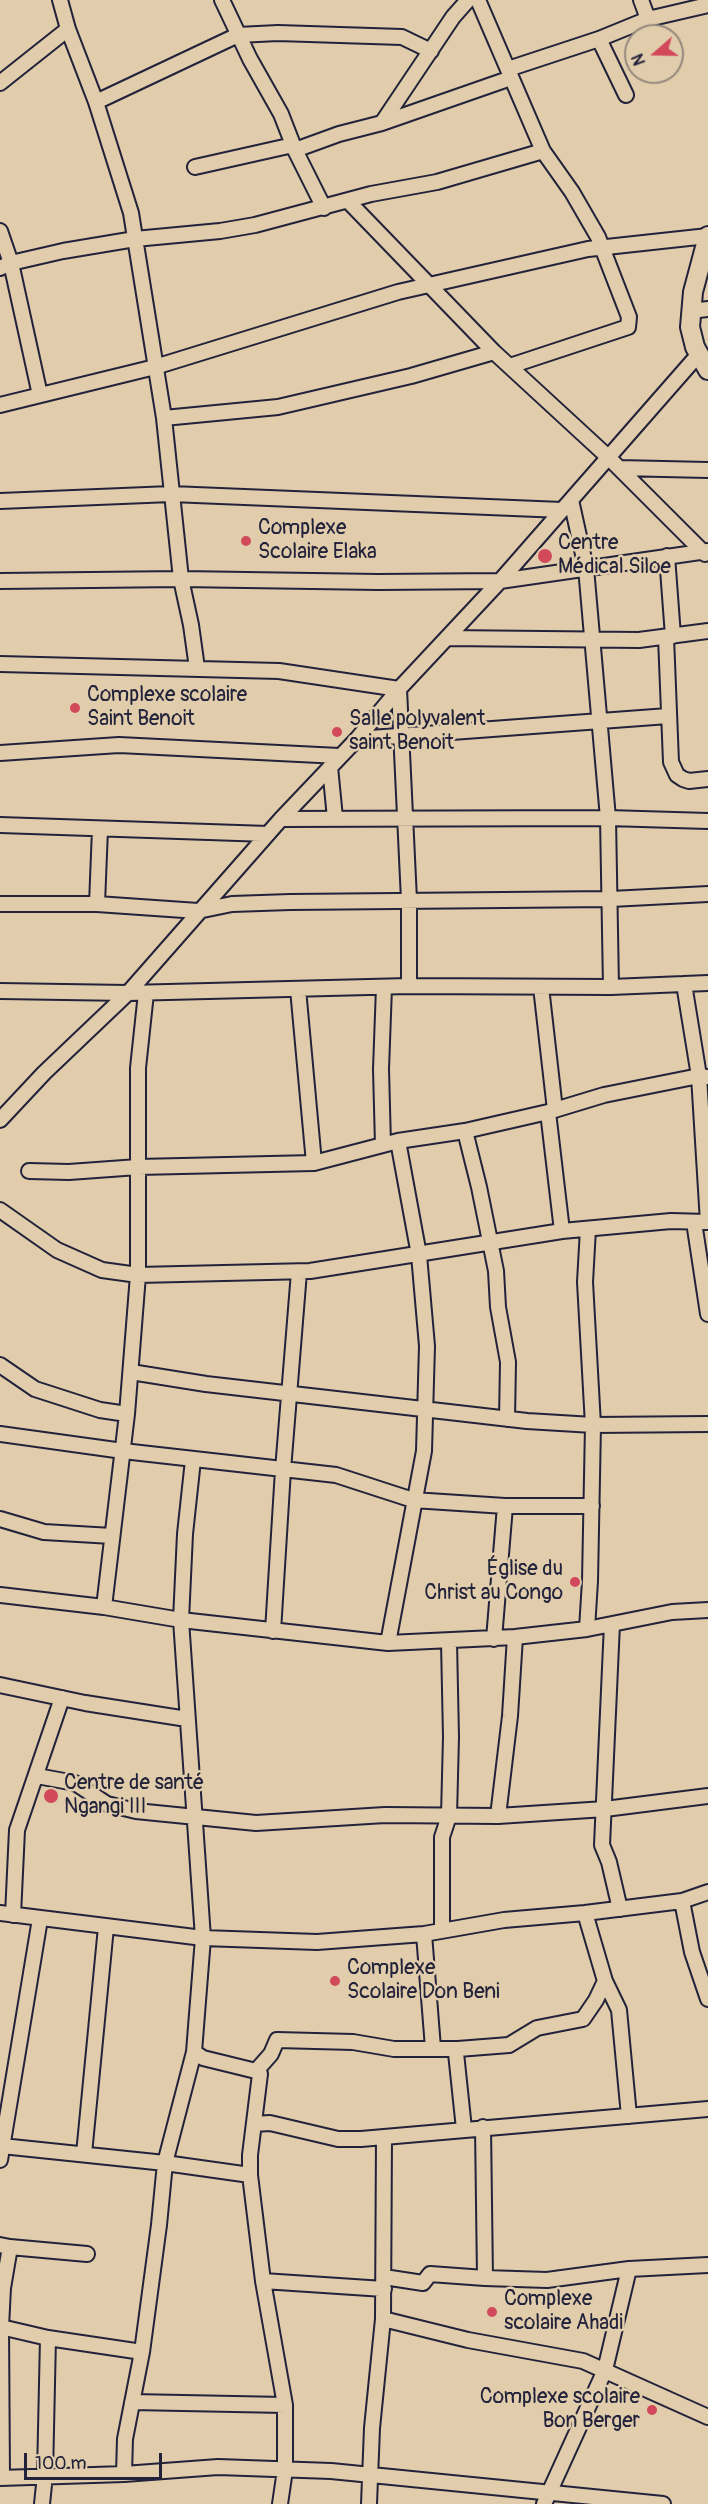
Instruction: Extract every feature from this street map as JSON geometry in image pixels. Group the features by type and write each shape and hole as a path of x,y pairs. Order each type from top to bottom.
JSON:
{"main road":[{"path":"703,363 691,336 699,310 697,275 708,236"}],"street":[{"path":"60,0 68,29 96,102 130,213 164,418 181,579 197,668"},
{"path":"222,0 238,35 281,114 294,147 324,208"},
{"path":"382,123 430,51 468,0"},
{"path":"478,0 543,151 572,192 602,247 628,309 628,327 510,366"},
{"path":"641,0 648,19"},
{"path":"195,167 294,147 382,123 648,19 708,5"},
{"path":"0,82 68,29"},
{"path":"96,102 238,35 289,33 402,37 430,51"},
{"path":"599,39 626,95"},
{"path":"5,266 63,251 135,239 220,231 255,225 370,194 437,182 543,151"},
{"path":"348,201 494,352 608,457 706,553"},
{"path":"0,231 5,266 40,395"},
{"path":"0,405 155,367 398,292 602,247 708,236"},
{"path":"164,418 278,407 411,376 494,352"},
{"path":"0,1120 44,1073 128,993 198,911 500,581 608,457 703,363"},
{"path":"619,468 708,470"},
{"path":"0,501 171,494 567,505"},
{"path":"567,505 586,568 608,818 612,987"},
{"path":"0,581 181,579 500,581 667,556 706,553"},
{"path":"667,556 668,716 673,768 683,779 689,781 708,779"},
{"path":"447,638 591,640 669,637 708,631"},
{"path":"0,664 279,671 399,689"},
{"path":"399,689 409,900 409,986"},
{"path":"357,739 668,716"},
{"path":"0,753 119,745 334,761"},
{"path":"334,761 335,818"},
{"path":"281,819 608,818 708,821"},
{"path":"0,825 268,834"},
{"path":"97,904 100,829"},
{"path":"0,904 97,904 198,911 232,904 610,899 708,894"},
{"path":"0,991 146,993 409,986 612,987 708,983"},
{"path":"684,984 703,1077 703,1222 708,1314"},
{"path":"383,1145 381,1069 384,987"},
{"path":"541,987 562,1231"},
{"path":"298,989 314,1163"},
{"path":"104,1607 128,1414 138,1275 138,1068 146,993"},
{"path":"29,1171 69,1172 138,1167 314,1163 398,1141 465,1131 551,1111 604,1095 703,1077"},
{"path":"465,1131 490,1244 508,1362 507,1419"},
{"path":"388,1643 424,1451 426,1409 427,1346 419,1255 398,1141"},
{"path":"0,1210 57,1250 102,1270 138,1275 299,1272 562,1231 671,1221 703,1222"},
{"path":"587,1629 593,1425 585,1282 588,1229"},
{"path":"273,1631 299,1272"},
{"path":"0,1365 35,1389 100,1410 128,1414"},
{"path":"131,1372 206,1384 507,1419 593,1425 708,1424"},
{"path":"0,1434 193,1460 336,1475 413,1500 505,1506 592,1506"},
{"path":"124,2474 125,2439 142,2352 165,2163 194,2052 203,1938 181,1620 185,1534 193,1460"},
{"path":"494,1639 505,1506"},
{"path":"0,1519 44,1532 112,1536"},
{"path":"0,1610 2,1595 104,1607 181,1620 388,1643 449,1642 515,1637 587,1629 672,1612 708,1610"},
{"path":"612,1624 602,1845 609,1862 620,1909"},
{"path":"498,1816 510,1716 515,1637"},
{"path":"442,1930 442,1838 449,1816 451,1725 449,1642"},
{"path":"0,1685 187,1719"},
{"path":"62,1698 17,1830 6,1914 106,1928 203,1938 317,1942 424,1934 504,1920 620,1909 682,1901 708,1892"},
{"path":"37,1776 75,1783 112,1806 136,1811 256,1823 385,1815 498,1816 605,1809 708,1796"},
{"path":"682,1901 692,1952 708,1999"},
{"path":"585,1913 605,1981 619,2010 629,2115"},
{"path":"40,1919 1,2153 84,2154 250,2175"},
{"path":"84,2154 106,1928"},
{"path":"424,1934 433,2048"},
{"path":"256,2071 271,2054 277,2040 353,2042 394,2049 458,2049 509,2045 537,2028 583,2019 605,1981"},
{"path":"458,2049 456,2053 464,2129"},
{"path":"194,2052 203,2058 256,2071 260,2074 250,2175 263,2281 285,2405 285,2470 280,2504"},
{"path":"254,2124 270,2123 338,2139 708,2109"},
{"path":"483,2127 485,2278"},
{"path":"369,2504 372,2428 383,2319 384,2137"},
{"path":"87,2254 5,2246 1,2327 1,2478 124,2474 218,2467 370,2475 546,2498 663,2504"},
{"path":"263,2281 423,2283 430,2274 547,2280 629,2270 708,2265"},
{"path":"546,2498 604,2370 629,2270"},
{"path":"383,2319 468,2340 583,2361 708,2418"},
{"path":"1,2327 48,2338 142,2352"},
{"path":"42,2504 45,2475 48,2338"},
{"path":"132,2402 285,2405"}],"place":[{"name":"Complexe Scolaire Elaka","path":"246,541"},
{"name":"Centre Médical Siloe","path":"545,556"},
{"name":"Complexe scolaire Saint Benoit","path":"75,708"},
{"name":"Salle polyvalent saint Benoit","path":"337,732"},
{"name":"Église du Christ au Congo","path":"575,1582"},
{"name":"Centre de santé Ngangi III","path":"51,1796"},
{"name":"Complexe Scolaire Don Beni","path":"335,1981"},
{"name":"Complexe scolaire Ahadi","path":"492,2312"},
{"name":"Complexe scolaire Bon Berger","path":"652,2410"}]}
